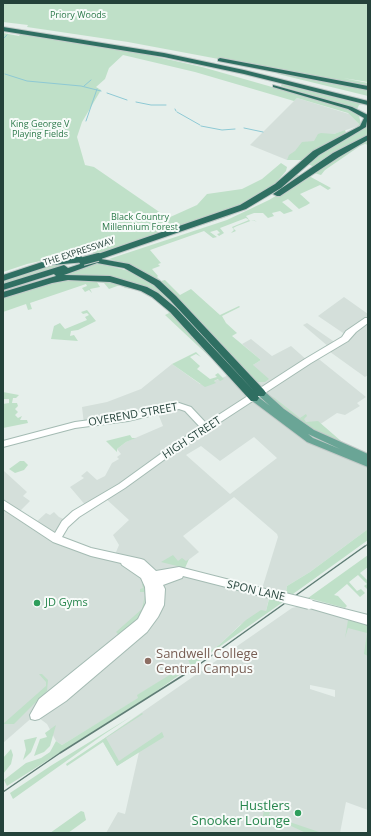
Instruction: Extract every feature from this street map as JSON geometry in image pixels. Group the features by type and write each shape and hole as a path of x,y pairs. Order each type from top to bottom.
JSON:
{"highway":[{"path":"3,26 165,53 235,66 368,103 366,119 347,107 165,53"},
{"path":"3,29 265,68 368,88"},
{"name":"THE EXPRESSWAY","path":"3,294 212,219 243,206 278,186 302,164 326,146 363,127 366,119"},
{"name":"THE EXPRESSWAY","path":"3,287 83,261 100,259 223,220 259,204 368,137"},
{"path":"3,278 50,262 88,259 126,266 137,271 157,283 173,298 258,395"},
{"path":"3,294 51,280 68,277 110,279 144,289 155,295 174,310 258,395"}],"main road":[{"path":"258,395 311,432 368,458"},
{"path":"258,395 310,440 368,464"}],"street":[{"name":"HIGH STREET","path":"56,539 64,524 76,514 122,486 206,428 334,344 345,339 368,320"},
{"name":"OVEREND STREET","path":"3,442 65,425 128,418 179,406 188,409 206,428"},
{"path":"3,504 56,539 81,549 119,558 134,566 154,579 160,590 159,605 150,623 62,697 35,715 43,703 141,622 150,606 154,579"},
{"name":"SPON LANE","path":"154,579 175,576 196,576 368,620"},
{"name":"SPON LANE","path":"313,605 368,617"}],"shaded area":[{"path":"297,98 349,114 359,124 358,126 328,136 287,160 250,145"},
{"path":"344,297 368,314 368,375 365,377 326,349 329,347 303,325 307,323 336,343 346,335 318,316"},
{"path":"251,339 272,356 291,346 308,361 315,356 366,397 357,403 360,406 345,415 337,413 307,433 334,447 368,461 368,529 310,572 287,586 285,598 270,594 266,611 240,625 219,645 199,658 188,656 190,665 138,695 139,698 62,745 56,741 47,724 35,715 3,743 3,472 4,471 27,492 23,496 30,501 18,513 34,524 46,513 50,515 54,512 59,517 68,521 56,538 114,557 119,545 113,535 129,520 104,497 87,507 70,487 84,478 81,476 87,471 97,480 105,476 112,463 119,459 117,457 121,454 117,449 126,442 163,426 157,411 84,424 82,407 107,402 141,389 172,364 200,384 215,383 214,381 229,375 254,398 273,408 252,389 253,365 261,360 242,344","holes":["254,437 277,458 230,494 186,455 201,446 220,461","234,497 277,534 278,537 261,592 183,575 179,571 179,567 199,552 183,536"]},
{"path":"309,604 368,619 368,810 346,802 340,833 106,833 118,812 125,814 139,752 117,766 102,740 292,608","holes":["310,685 335,690 335,697 310,689"]}],"green space":[{"name":"Priory Woods","path":"3,3 368,3 368,82 343,78 368,83 368,87 128,42 3,22"},
{"name":"King George V Playing Fields","path":"3,33 19,36 21,33 131,51 202,67 349,109 359,116 361,124 357,127 359,124 348,113 297,98 294,101 195,72 123,55 109,68 105,79 96,87 101,90 82,122 77,137 85,165 94,167 168,218 197,205 207,194 242,189 262,179 281,163 287,167 286,171 275,184 250,200 218,215 93,255 93,252 68,255 27,264 3,272"},
{"path":"276,71 368,90 368,96 278,74"},
{"path":"282,84 362,104 359,105 357,109 281,86"},
{"path":"367,127 368,135 314,167 306,163 314,156"},
{"path":"345,130 346,133 321,146 302,160 287,160 289,155 295,151 302,142 314,141 318,134 321,133 334,134"},
{"path":"368,138 368,145 365,144 360,146 325,170 321,175 314,173"},
{"path":"295,174 300,176 270,195 229,216 103,258 229,214"},
{"path":"309,176 331,188 328,190 320,185 300,194 310,203 299,209 288,199 282,202 293,211 284,214 280,211 272,213 274,216 268,218 263,213 254,213 246,216 251,221 233,228 236,231 231,233 234,230 232,227 249,220 246,218 220,228 224,233 219,236 217,234 220,233 217,230 210,232 217,237 213,238 204,231 150,250 161,263 158,264 160,266 152,269 158,276 157,277 161,281 165,280 180,295 191,289 220,315 239,306 240,307 222,316 226,323 237,333 232,336 261,360 253,365 269,379 265,382 254,382 175,296 116,261 109,259 227,220 269,200"},
{"path":"51,263 73,263 3,286 3,279"},
{"name":"Black Country Millennium Forest","path":"98,263 133,272 149,281 172,301 169,302 141,285 123,280 81,275 54,277"},
{"path":"68,279 102,279 134,287 140,290 125,288 120,285 109,289 104,283 97,282 100,287 90,289 92,293 89,290 85,292 82,288 87,286 86,284 30,303 32,309 28,310 26,304 3,312 3,297"},
{"path":"141,291 153,297 162,305"},
{"path":"164,305 229,375 165,315 169,313"},
{"path":"87,310 96,321 78,330 71,331 70,336 74,335 78,341 51,339 54,326 60,323 65,329 87,320 85,317 89,315 81,312"},
{"path":"196,352 201,357 196,354 190,357 200,366 197,369 210,379 217,377 215,375 218,373 224,379 220,381 218,379 214,381 216,383 205,387 172,364"},
{"path":"3,392 19,395 16,398 13,398 12,403 17,403 18,406 15,409 18,412 15,415 18,418 22,416 20,420 27,420 28,423 3,428 3,404 9,403 9,399 3,399"},
{"path":"272,396 300,418 306,414 307,416 304,419 306,422 318,421 341,441 362,453 309,428 275,402 276,401"},
{"path":"130,435 132,438 136,438 126,442 117,449 117,452 106,441"},
{"path":"20,461 24,461 28,465 24,470 15,473 9,469"},
{"path":"368,529 368,540 293,594 286,593 287,586 310,572"},
{"path":"173,555 178,561 182,558 186,561 189,559 185,568 161,562"},
{"path":"368,555 368,567 360,573 368,581 368,590 364,586 367,584 358,575 349,582 357,591 361,589 365,593 360,597 347,584 334,595 338,596 347,606 345,608 308,598"},
{"path":"144,583 146,590 144,607 136,621 119,635 116,632 142,609 145,595 144,592 140,592 140,589 143,588 142,584"},
{"path":"269,599 283,602 151,695 7,786 4,780 26,763 41,758 50,752 56,741 62,745 138,698 137,695 171,674 173,676 190,665 187,656 199,658 219,645 246,620 261,610 266,611"},
{"path":"348,620 368,625 368,656 364,654 367,633 348,628 345,638"},
{"path":"39,674 42,674 48,680 47,691 14,724 3,724 46,686 46,682"},
{"path":"142,713 143,714 106,738 119,761 162,732 164,737 117,766 103,742 67,766 66,764"},
{"path":"132,716 13,799 10,793 52,765"},
{"path":"56,725 50,746 44,752 34,756 40,739 47,737 45,733"},
{"path":"37,737 31,752 23,760 26,750 24,740"},
{"path":"11,749 13,755 11,764 3,774 3,758"},
{"path":"265,807 271,809 269,815 322,833 306,833 272,817 269,826 261,823"},
{"path":"81,811 84,812 86,820 68,833 50,833"}],"waterway":[{"path":"3,39 7,35"},
{"path":"5,74 27,81 81,86 97,90"},
{"path":"84,86 91,80"},
{"path":"86,121 97,90"},
{"path":"97,90 101,91"},
{"path":"107,93 127,100"},
{"path":"136,102 151,105 166,105"},
{"path":"177,112 200,125"},
{"path":"201,126 222,130 235,129"},
{"path":"244,128 263,132"}],"tram line":[{"path":"364,547 368,544"},
{"path":"3,792 60,753 190,671 365,546"}],"place":[{"name":"JD Gyms","path":"37,603"},
{"name":"Sandwell College Central Campus","path":"148,661"},
{"name":"Hustlers Snooker Lounge","path":"298,813"}]}
